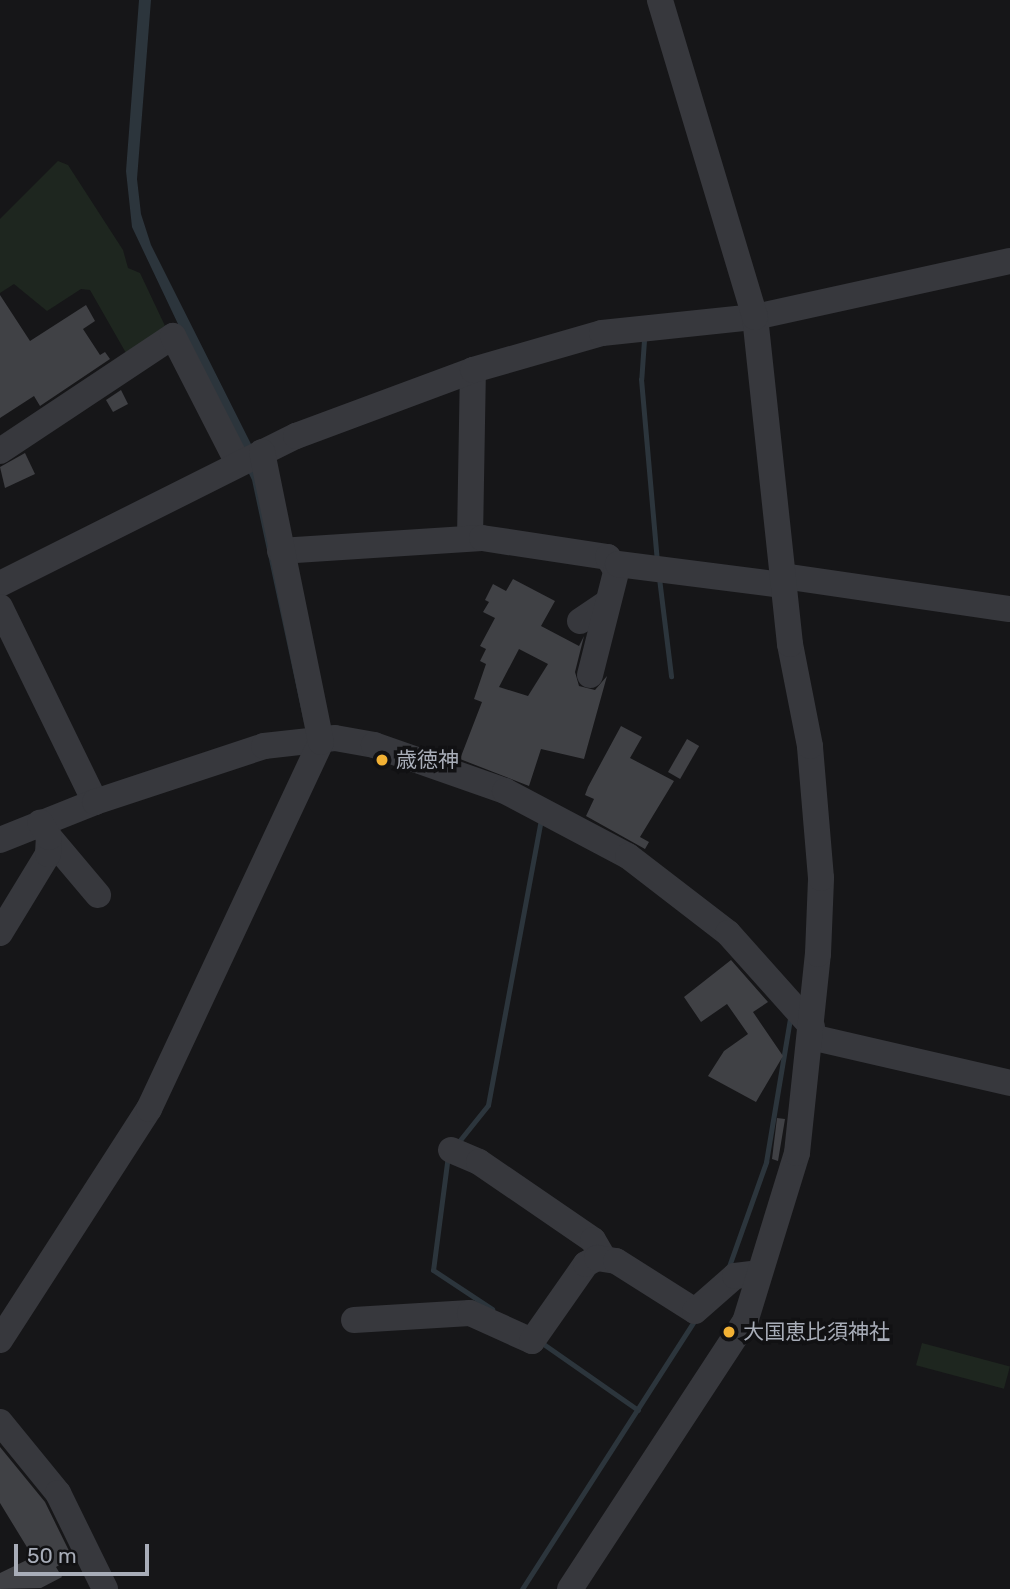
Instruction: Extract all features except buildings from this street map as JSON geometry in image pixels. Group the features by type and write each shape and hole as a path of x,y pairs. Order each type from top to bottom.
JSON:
{"street":[{"path":"570,1589 741,1332 758,1273 777,1228 797,1153 812,1032 821,878 810,746 797,694 755,317 660,0"},
{"path":"0,583 250,458 473,370 602,333 755,317 1010,261"},
{"path":"0,451 173,336 250,458 280,551 320,743 149,1109 0,1340"},
{"path":"470,538 473,370"},
{"path":"280,551 470,538 608,558 614,566"},
{"path":"614,566 632,562 1010,609"},
{"path":"590,675 614,566"},
{"path":"580,621 605,604"},
{"path":"0,607 95,802"},
{"path":"0,841 44,830 95,802 264,746 320,743 374,745 498,788 628,856 728,933 812,1032 1010,1083"},
{"path":"44,830 98,895"},
{"path":"0,933 48,855 44,830"},
{"path":"451,1150 479,1162 593,1240 603,1257 695,1311 740,1273 758,1273"},
{"path":"354,1320 470,1313 532,1341 586,1264 603,1257"},
{"path":"0,1422 58,1493 105,1589"}],"shaded area":[{"path":"139,0 151,0 137,179 141,214 151,245 251,444 306,732 252,480 132,227 126,171"},
{"path":"58,161 68,165 123,250 128,268 140,273 166,328 126,353 90,290 81,289 47,311 14,284 0,293 0,219"},
{"path":"922,1343 1010,1367 1004,1389 916,1365"}],"waterway":[{"path":"644,340 641,379 657,562"},
{"path":"659,578 671,676"},
{"path":"456,1145 488,1105 541,820"},
{"path":"728,1269 766,1162 790,1018"},
{"path":"448,1155 433,1270 492,1309"},
{"path":"522,1589 696,1318"},
{"path":"542,1343 638,1410"}],"place":[{"name":"歳徳神","path":"382,760"},
{"name":"大国恵比須神社","path":"729,1332"}]}
